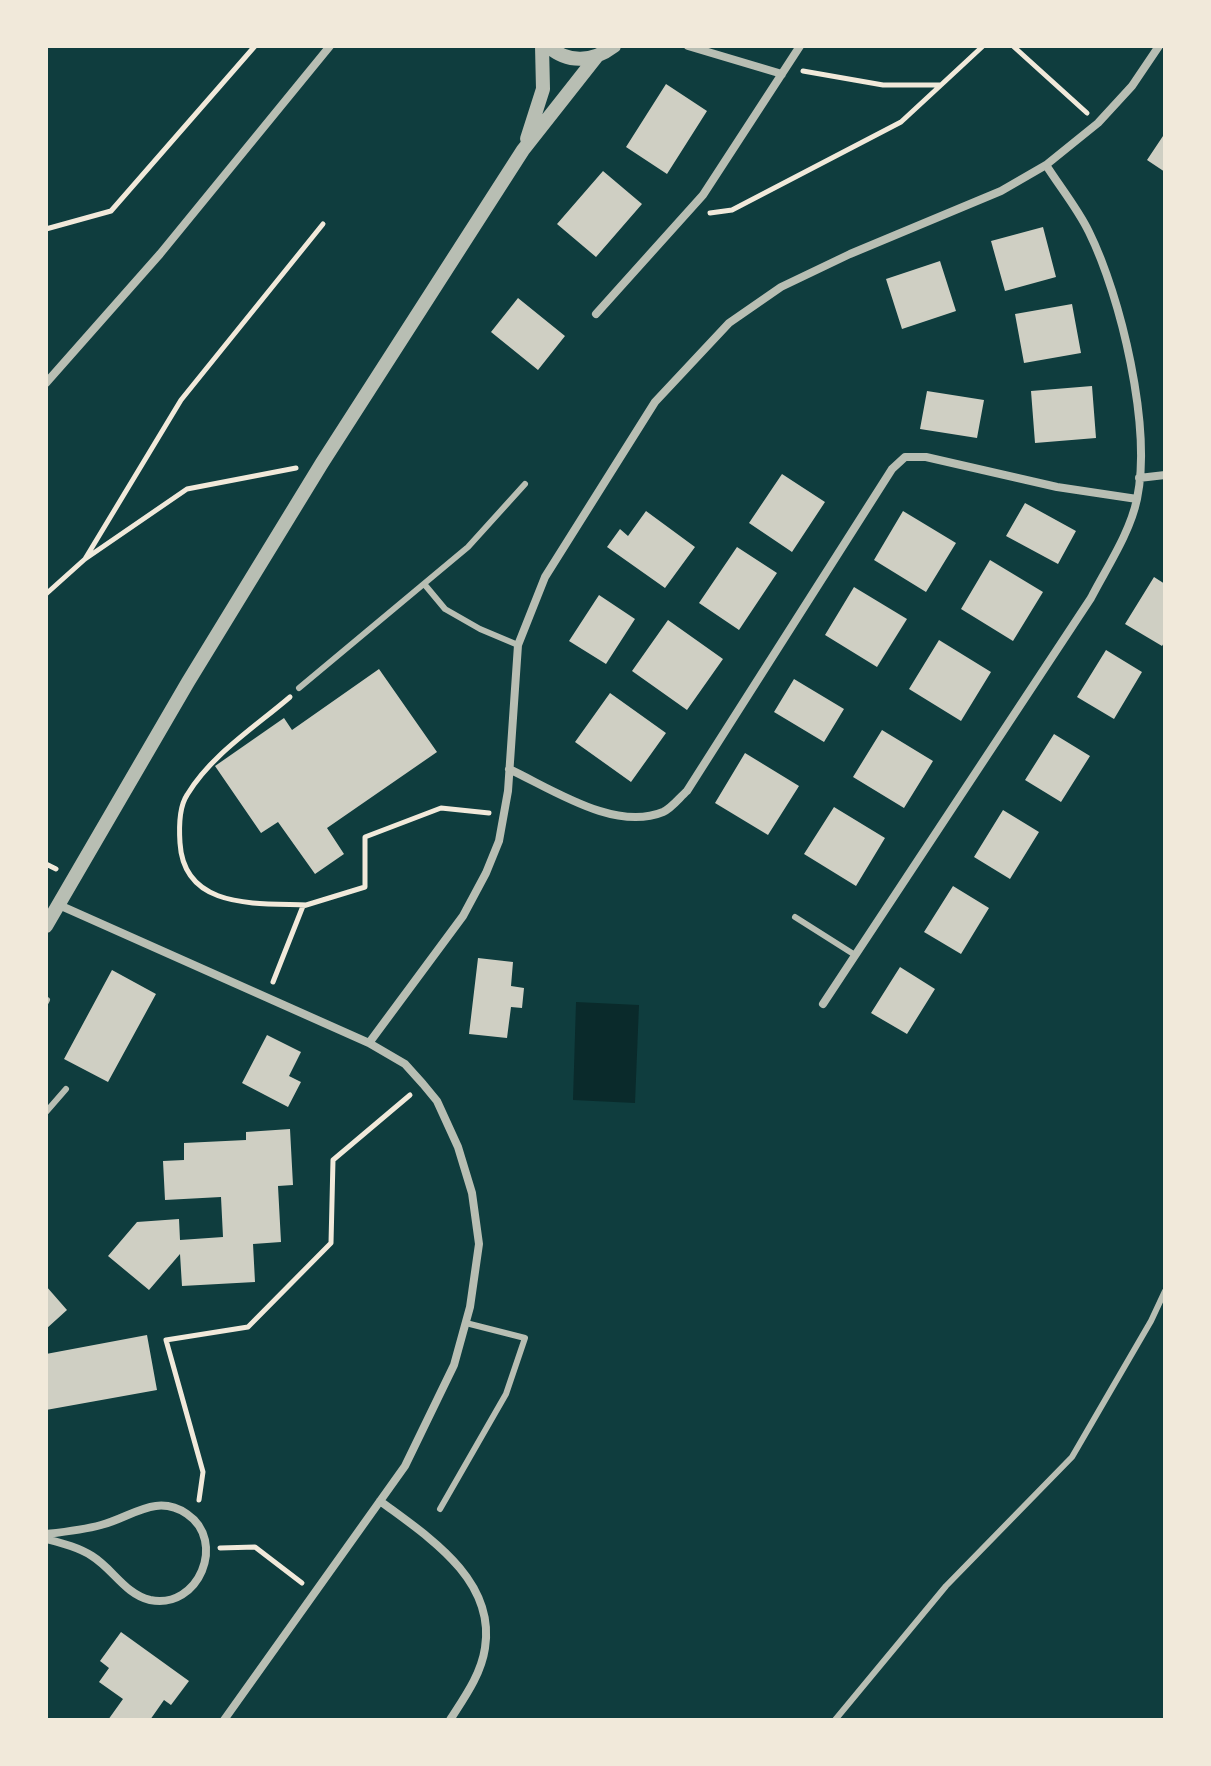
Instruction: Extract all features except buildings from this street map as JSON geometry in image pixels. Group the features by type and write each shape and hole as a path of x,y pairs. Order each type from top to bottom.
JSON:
{"street":[{"path":"47,380 160,254 330,46"},
{"path":"523,150 543,89 545,46 577,60 597,56 614,46"},
{"path":"688,46 784,71"},
{"path":"596,314 703,195 800,46"},
{"path":"369,1043 463,916 486,873 499,841 503,815 518,645 545,577 655,402 729,323 781,287 850,254 1001,191 1046,165 1098,123 1132,86 1159,46"},
{"path":"46,926 188,682 322,463 523,150 597,56"},
{"path":"823,1004 1091,598 1119,545 1137,499 1141,448 1132,368 1119,310 1089,231 1046,165"},
{"path":"509,769 605,813 630,819 665,811 687,791 892,469 905,457 926,457 1057,487 1137,499"},
{"path":"1139,478 1165,475"},
{"path":"59,905 369,1043 405,1064 437,1101 458,1147 472,1193 479,1244 466,1323 454,1365 431,1417 405,1466 224,1720"},
{"path":"380,1501 437,1544 461,1569 477,1594 485,1622 485,1649 477,1677 450,1720"},
{"path":"163,1504 179,1508 194,1519 203,1533 207,1549 203,1571 194,1586 168,1600 151,1600 132,1593 93,1556 46,1536 101,1525 146,1506 163,1504"}],"lane":[{"path":"299,688 468,547 525,484"},
{"path":"425,585 445,609 518,645"},
{"path":"795,917 855,955"},
{"path":"46,1112 66,1089"},
{"path":"835,1720 946,1586 1072,1457 1151,1321 1165,1291"},
{"path":"440,1509 506,1394 525,1338 466,1323"}],"path":[{"path":"46,229 111,211 255,46"},
{"path":"684,216 732,210 901,122 983,46"},
{"path":"1013,46 1098,123"},
{"path":"784,71 883,85 941,85"},
{"path":"85,559 181,400 323,224"},
{"path":"46,594 85,559 187,489 322,463"},
{"path":"299,688 211,765 185,797 179,826 180,851 188,875 204,889 223,898 249,903 307,905"},
{"path":"267,998 303,906 365,887 365,837 441,808 503,815"},
{"path":"194,1519 202,1490 203,1472 166,1340 248,1327 331,1243 333,1160 423,1084"},
{"path":"207,1549 255,1547 315,1592"}],"water":[{"path":"576,1002 639,1005 635,1103 573,1100"}]}
